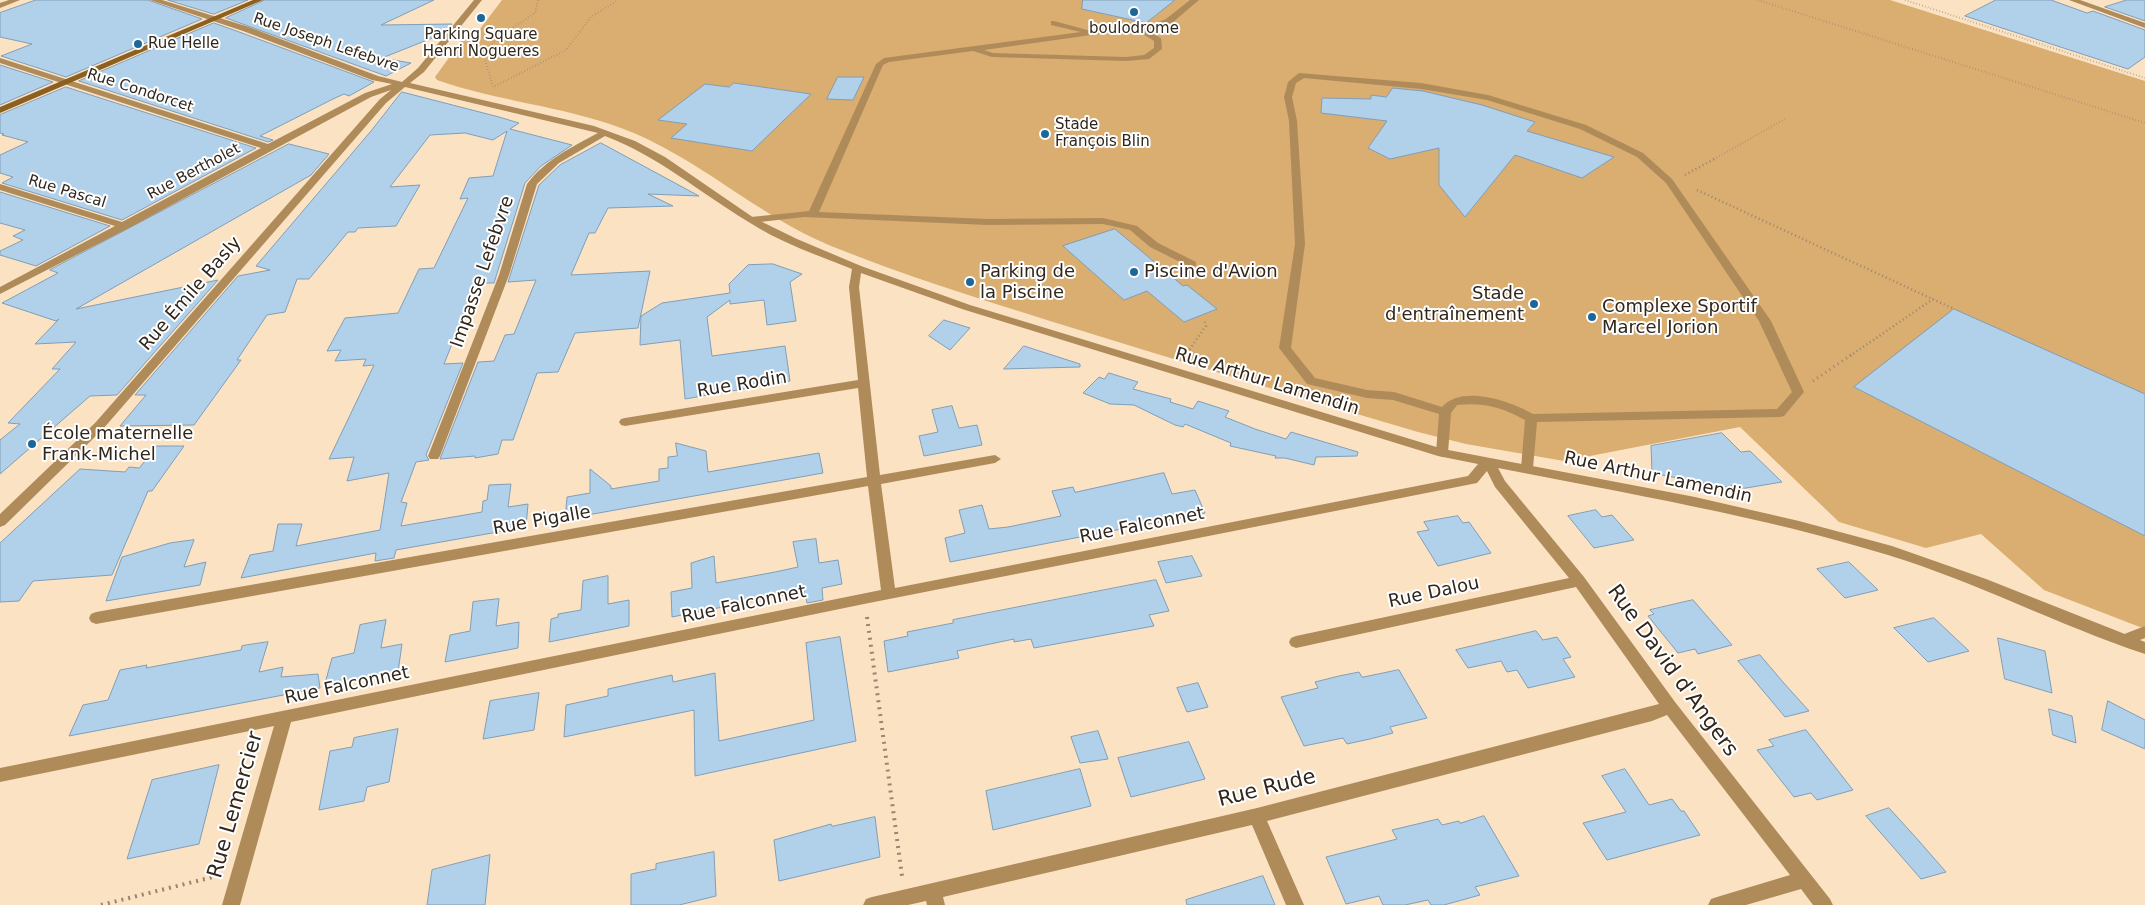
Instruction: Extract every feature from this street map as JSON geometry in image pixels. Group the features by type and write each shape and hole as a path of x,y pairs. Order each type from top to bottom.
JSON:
{"street":[{"path":"0,6 16,0"},
{"name":"Rue Joseph Lefebvre","path":"154,0 214,18 375,78 404,84"},
{"path":"0,110 259,0"},
{"name":"Rue Émile Basly","path":"0,522 100,426 376,108 421,70 478,0"},
{"path":"1141,31 1169,20 1196,0"},
{"path":"2080,1 2145,26"},
{"path":"1054,23 1091,32"},
{"path":"813,214 880,64 887,60 1120,28 1141,31 1154,36 1159,45 1158,49 1153,53 1137,58 992,55 973,49"},
{"name":"Rue Condorcet","path":"0,60 270,148"},
{"path":"1442,453 1446,412 1454,402 1473,398 1493,401 1516,408 1531,418 1780,413 1798,392 1765,321 1674,181 1640,155 1583,127 1521,106 1412,85 1302,75 1292,82 1288,98 1293,121 1300,244 1285,348 1311,382 1367,394 1394,396 1446,412"},
{"name":"Rue Arthur Lamendin","path":"404,84 605,133 662,159 751,220 793,241 857,268 966,306 1173,372 1442,453 1488,460 1695,502 1799,526 1892,551 1981,583 2145,648"},
{"name":"Rue Bertholet","path":"0,291 368,95 404,84"},
{"name":"Impasse Lefebvre","path":"434,456 504,276 532,184 540,173 551,165 605,133"},
{"name":"Rue Pascal","path":"0,187 125,226"},
{"path":"751,220 813,214 996,222 1103,221 1133,228 1154,245 1192,264"},
{"path":"857,268 854,287 874,481 889,594"},
{"name":"Rue Rodin","path":"625,422 864,383"},
{"path":"1527,468 1531,418"},
{"name":"Rue Pigalle","path":"96,618 995,459"},
{"name":"Rue David d'Angers","path":"1488,460 1500,484 1579,581 1670,707 1824,905"},
{"name":"Rue Falconnet","path":"0,775 864,599 1472,480 1488,460"},
{"name":"Rue Dalou","path":"1296,642 1579,581"},
{"path":"2124,640 2145,632"},
{"name":"Rue Rude","path":"872,905 905,897 935,897 1652,714 1670,707"},
{"name":"Rue Lemercier","path":"231,905 284,718"},
{"path":"1257,816 1295,905"},
{"path":"1717,905 1803,880"}],"path":[{"path":"538,0 535,13 499,37 483,53 493,87 566,50 591,17 618,0"},
{"path":"1758,0 2145,123"},
{"path":"1905,0 2145,78"},
{"path":"1674,181 1785,118"},
{"path":"1674,181 1954,308"},
{"path":"1798,392 1933,299"},
{"path":"1173,372 1204,331 1206,326 1204,319"},
{"path":"864,599 905,897"},
{"path":"101,905 240,871"}],"shaded area":[{"name":"Complexe Sportif Marcel Jorion","path":"502,0 1890,0 2145,81 2145,629 2044,590 1981,534 1926,548 1839,522 1740,427 1564,461 1466,444 1418,432 995,304 858,257 804,233 675,154 621,128 576,114 482,93 437,80 435,77 464,37 474,37"}],"building":[{"path":"36,0 148,0 202,19 66,77 1,56 32,44 0,37 0,13"},
{"path":"168,0 248,0 214,14"},
{"path":"265,0 434,0 381,25 452,24 445,33 382,58 411,63 386,76 226,18"},
{"name":"boulodrome","path":"1083,0 1175,0 1146,23 1082,9"},
{"path":"1996,0 2051,0 2087,13 2093,11 2145,30 2145,57 2128,69 1965,16"},
{"path":"2127,0 2145,0 2145,21 2105,7"},
{"path":"214,23 374,82 349,96 344,94 333,99 260,136 273,140 268,142 79,81"},
{"path":"0,65 53,82 0,105"},
{"path":"838,77 864,77 853,100 827,99"},
{"path":"734,83 811,94 752,151 671,138 687,124 658,120 705,84 729,87"},
{"path":"66,87 256,148 122,220 2,183 13,177 0,173 0,155 28,142 2,135 4,134 0,133 0,115"},
{"path":"1393,88 1423,91 1482,105 1535,122 1527,131 1614,157 1582,178 1515,155 1465,217 1439,185 1439,148 1390,159 1368,148 1387,121 1321,113 1322,98 1371,99 1371,95 1386,97"},
{"path":"402,92 519,123 510,129 572,145 541,166 525,183 494,283 483,283 476,304 468,304 444,364 463,363 426,455 429,460 416,462 401,502 407,503 401,526 482,512 483,501 487,500 489,485 511,484 508,507 528,504 526,527 396,550 394,558 375,561 376,553 241,578 250,555 273,551 278,524 302,524 296,546 380,530 389,473 347,481 354,457 329,459 374,365 363,366 366,359 335,361 341,350 327,351 345,318 398,313 419,269 434,268 468,198 460,199 469,178 493,176 507,131 493,140 465,133 430,135 390,187 420,185 396,226 358,228 355,232 348,232 309,279 297,279 285,312 267,315 237,360 241,360 194,425 120,426 146,395 135,395 238,276 270,270 256,266"},
{"path":"601,143 699,196 648,194 673,206 608,208 595,233 589,233 571,275 650,271 638,328 575,333 558,372 537,373 513,440 502,440 498,454 475,458 475,456 440,459 478,362 494,361 505,335 514,334 536,280 508,282 539,185 560,165"},
{"path":"289,144 329,154 311,175 76,309 218,280 117,395 90,396 0,474 0,440 20,424 8,423 60,369 52,369 76,342 35,344 59,319 56,321 2,303 58,273 50,270"},
{"path":"0,192 110,226 36,266 0,255 0,251 23,240 13,236 25,230 0,223"},
{"path":"1115,229 1183,286 1187,285 1217,309 1184,322 1147,291 1124,300 1063,246"},
{"path":"773,264 802,274 790,282 796,321 767,325 764,300 730,304 730,300 707,317 712,356 785,346 790,381 685,399 680,340 640,345 641,316 662,303 730,293 729,284 748,265"},
{"path":"1954,309 2145,394 2145,536 1854,387"},
{"path":"944,320 970,328 950,350 929,336"},
{"path":"1024,346 1080,364 1080,367 1004,369"},
{"path":"1109,373 1138,382 1133,389 1171,399 1170,402 1193,409 1198,401 1229,411 1225,417 1255,429 1286,439 1291,432 1358,452 1357,456 1316,457 1314,465 1285,458 1275,458 1276,456 1230,446 1231,443 1185,424 1183,427 1175,425 1134,405 1110,404 1083,393 1099,377 1104,379"},
{"path":"952,406 959,428 977,425 982,445 924,456 919,436 938,432 932,410"},
{"path":"1722,433 1741,452 1750,451 1782,482 1740,489 1737,485 1723,487 1652,473 1651,446"},
{"path":"676,443 706,451 708,472 819,453 823,473 565,519 567,497 590,493 590,469 611,486 611,489 659,481 659,469 668,468 668,457 677,456"},
{"path":"157,446 184,446 152,491 148,491 112,575 33,581 19,601 0,602 0,543 80,469 125,472 129,467 139,468"},
{"path":"1164,473 1172,494 1195,490 1205,513 950,562 945,538 965,533 959,510 982,505 989,529 1008,527 1061,516 1052,491 1073,487 1075,492"},
{"path":"1596,510 1602,517 1612,515 1634,540 1594,548 1568,516"},
{"path":"1458,516 1463,523 1469,522 1491,553 1438,566 1417,532 1429,530 1424,522"},
{"path":"816,539 819,563 838,560 842,584 822,588 823,600 807,603 804,591 672,617 671,592 692,588 691,563 714,556 716,583 775,572 798,567 793,542"},
{"path":"194,540 184,567 206,562 200,585 106,601 122,557 170,543"},
{"path":"1192,556 1202,576 1166,583 1158,562"},
{"path":"1849,562 1878,590 1845,598 1817,569"},
{"path":"608,576 608,604 629,600 629,626 549,642 551,619 558,617 558,614 581,610 583,581"},
{"path":"1156,580 1169,611 1149,615 1154,626 1034,648 1031,639 1014,642 1014,639 957,651 959,658 888,672 884,641 908,636 907,632 953,623 953,620"},
{"path":"499,599 496,626 519,622 518,648 445,662 450,635 470,631 473,602"},
{"path":"1693,600 1732,645 1698,654 1695,649 1678,653 1648,616 1654,614 1650,610"},
{"path":"1934,618 1969,651 1928,662 1894,628"},
{"path":"386,620 381,648 402,644 398,672 324,687 332,658 354,653 360,625"},
{"path":"1536,631 1543,640 1557,637 1571,657 1563,659 1575,677 1528,688 1517,670 1507,672 1501,661 1468,668 1456,650"},
{"path":"840,637 856,741 695,776 694,710 564,737 566,705 608,696 608,689 672,675 673,682 715,673 719,741 814,720 806,643"},
{"path":"1998,638 2045,651 2052,693 2005,679"},
{"path":"268,642 259,672 283,667 281,677 318,674 320,688 69,736 83,705 108,700 120,670 147,665 146,668 241,650 242,646"},
{"path":"1760,655 1809,711 1785,717 1738,661"},
{"path":"1399,670 1427,718 1390,727 1393,733 1370,739 1347,744 1343,738 1304,746 1281,697 1318,688 1315,682 1339,676 1359,672 1362,677"},
{"path":"1198,683 1208,707 1187,712 1177,688"},
{"path":"539,693 534,730 483,739 490,701"},
{"path":"2108,701 2145,720 2145,749 2102,730"},
{"path":"2049,709 2072,716 2076,743 2053,735"},
{"path":"398,729 389,782 367,787 364,801 319,810 330,751 352,747 354,738"},
{"path":"1806,730 1853,790 1817,800 1811,793 1794,797 1757,750 1774,746 1769,740"},
{"path":"1098,731 1108,759 1080,763 1071,737"},
{"path":"1189,742 1205,779 1131,797 1118,758"},
{"path":"219,765 199,844 127,859 152,780"},
{"path":"1080,769 1091,806 993,830 986,791"},
{"path":"1625,769 1649,805 1672,799 1681,811 1684,811 1700,835 1607,860 1583,823 1626,812 1602,776"},
{"path":"1889,808 1946,872 1921,879 1866,816"},
{"path":"1484,816 1519,876 1475,887 1480,895 1444,905 1431,905 1428,900 1405,905 1383,905 1379,896 1346,904 1326,857 1397,839 1392,830 1438,819 1442,825 1459,821 1460,823"},
{"path":"875,817 880,857 779,881 774,840 831,824 832,826"},
{"path":"714,852 716,896 679,905 631,905 631,874 656,869 656,864"},
{"path":"490,855 485,905 427,905 432,870"},
{"path":"1263,876 1275,905 1187,905 1186,900"}],"place":[{"name":"boulodrome","path":"1134,12"},
{"name":"Parking Square Henri Nogueres","path":"481,18"},
{"name":"Rue Helle","path":"138,44"},
{"name":"Stade François Blin","path":"1045,134"},
{"name":"Piscine d'Avion","path":"1134,272"},
{"name":"Parking de la Piscine","path":"970,282"},
{"name":"Stade d'entraînement","path":"1534,304"},
{"name":"Complexe Sportif Marcel Jorion","path":"1592,317"},
{"name":"École maternelle Frank-Michel","path":"32,444"}]}
